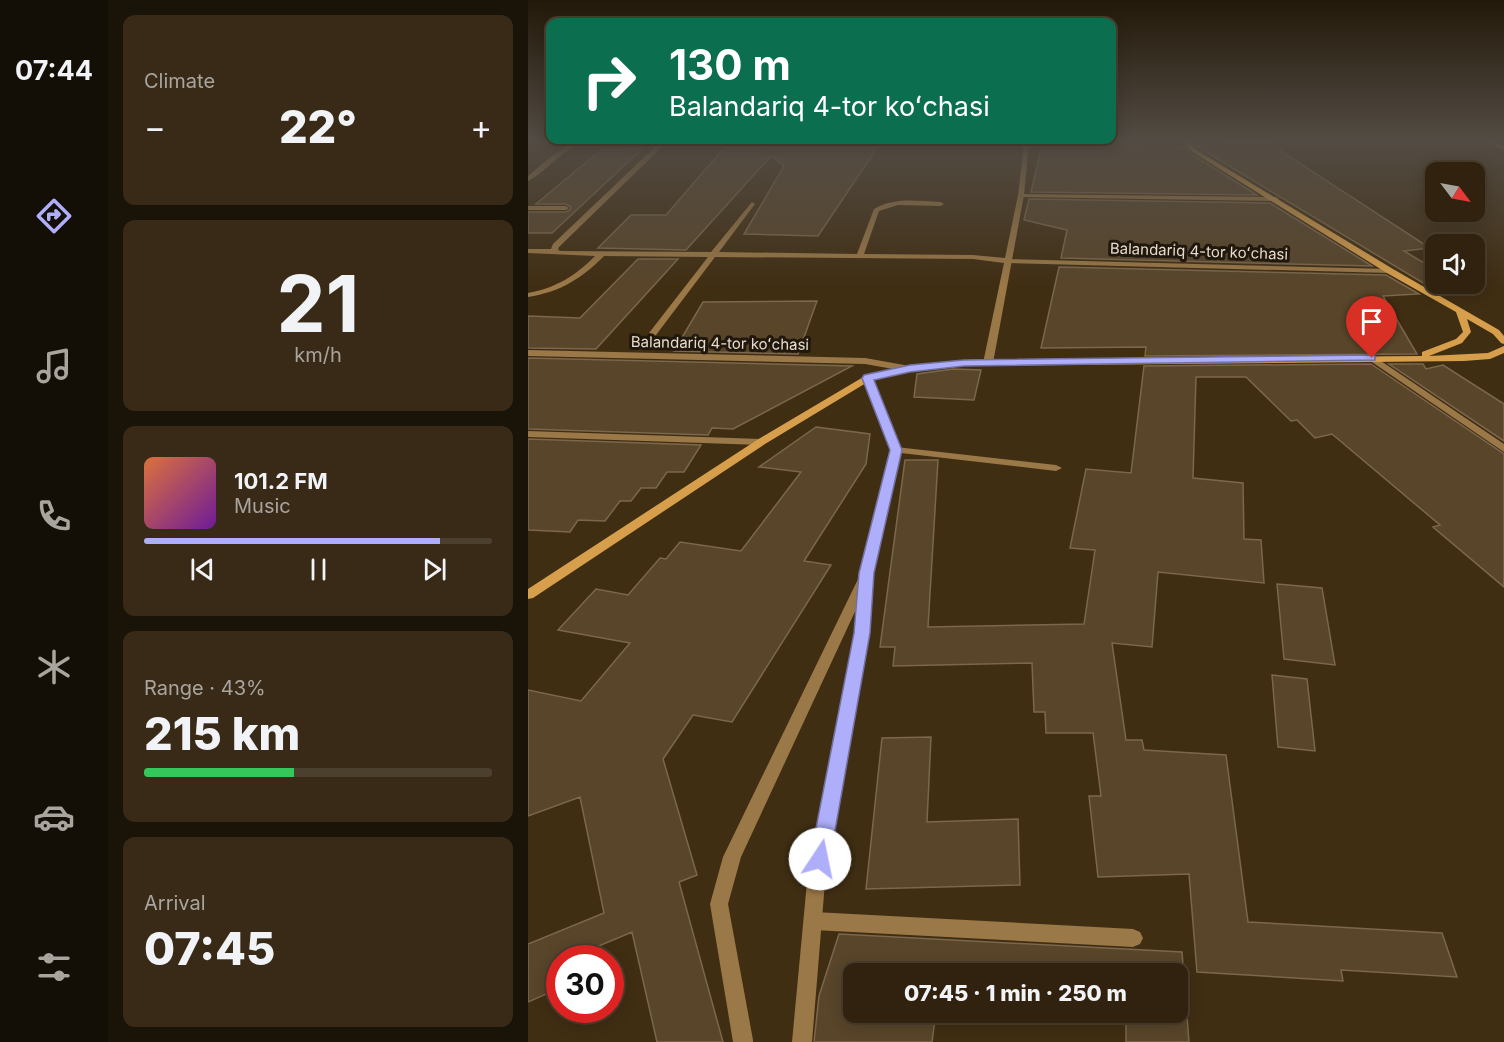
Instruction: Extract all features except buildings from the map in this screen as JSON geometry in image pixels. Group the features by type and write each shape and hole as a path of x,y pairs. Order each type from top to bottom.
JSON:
{"street":[{"path":"554,251 556,246 615,190"},
{"path":"988,363 1022,190"},
{"name":"Balandariq 4-tor koʻchasi","path":"1260,190 1390,271 1496,332 1504,341"},
{"path":"1021,195 1276,199"},
{"path":"653,333 752,204"},
{"path":"860,255 876,210 880,206 941,204"},
{"path":"528,208 566,208"},
{"name":"Balandariq 4-tor koʻchasi","path":"528,251 973,257 1008,261 1390,271"},
{"path":"528,295 546,293 565,285 579,277 602,253"},
{"name":"Balandariq 4-tor koʻchasi","path":"1410,358 1440,350 1460,341 1467,332 1460,312"},
{"name":"Balandariq 4-tor koʻchasi","path":"528,595 761,442 868,378 910,369 988,363 1490,356 1504,349"},
{"name":"Balandariq 4-tor koʻchasi","path":"528,353 865,361 910,369"},
{"path":"1372,358 1504,449"},
{"path":"802,1042 816,882 862,633 867,573 896,450 868,378"},
{"path":"528,434 761,442"},
{"path":"896,450 1056,468"},
{"path":"743,1040 718,904 732,857 867,573"},
{"path":"814,921 1133,938"}],"route":[{"path":"820,859 862,633 867,573 896,450 868,378 910,369 964,363 1372,358"}]}
